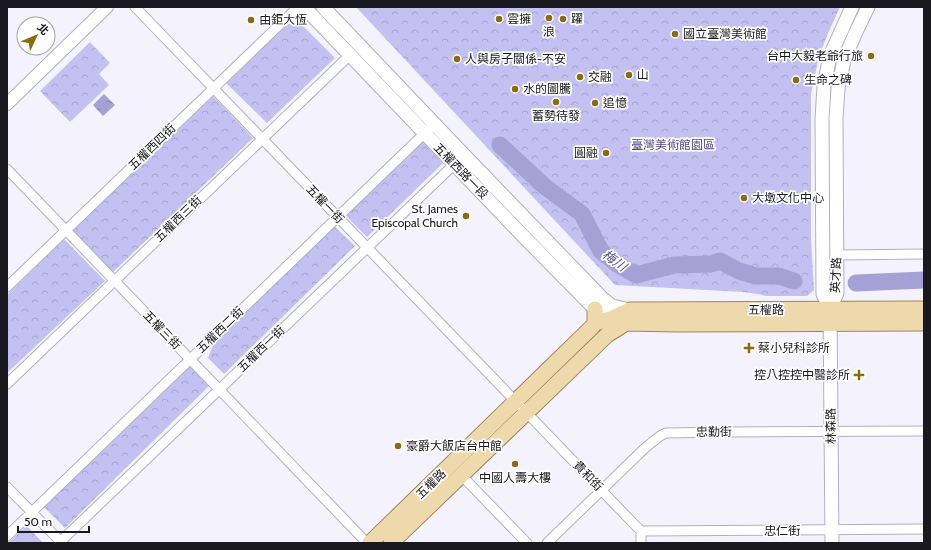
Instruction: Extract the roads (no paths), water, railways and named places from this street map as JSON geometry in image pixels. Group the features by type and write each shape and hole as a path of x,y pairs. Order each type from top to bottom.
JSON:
{"main road":[{"name":"五權西路一段","path":"304,7 350,54 430,128"},
{"name":"五權西路一段","path":"323,7 460,160 526,239 599,312 612,306 628,317"},
{"name":"英才路","path":"830,316 823,294 823,99 830,56 852,7"},
{"name":"英才路","path":"830,316 837,293 836,124 838,89 844,60 868,7"},
{"name":"五權路","path":"830,316 924,308"},
{"name":"五權路","path":"369,543 515,402 599,312 610,319 628,317 830,316 924,323"},
{"name":"林森路","path":"830,316 832,537"},
{"name":"五權路","path":"391,543 607,335 628,317"},
{"path":"607,335 610,319"}],"street":[{"path":"7,104 107,7"},
{"name":"五權一街","path":"135,7 515,402"},
{"name":"五權西四街","path":"7,287 298,7"},
{"name":"五權西三街","path":"7,384 350,54"},
{"name":"五權西二街","path":"7,536 430,128"},
{"name":"五權西一街","path":"61,543 219,389 460,160"},
{"name":"五權三街","path":"7,169 369,543"},
{"path":"837,255 924,254"},
{"name":"貴和街","path":"515,402 641,531"},
{"name":"忠勤街","path":"547,543 646,447 660,436 666,434 726,432 924,431"},
{"path":"461,475 527,543"},
{"path":"7,487 61,543"},
{"name":"忠仁街","path":"641,531 832,537 924,529"},
{"path":"641,531 641,543"}],"water":[{"path":"104,94 115,105 103,116 93,105"}],"waterway":[{"name":"梅川","path":"500,145 544,186 582,214 601,251 617,264 636,275 674,265 711,264 720,261 739,271 756,276 779,276 794,281"},
{"name":"梅川","path":"856,283 924,280"}],"place":[{"name":"浪","path":"549,18"},
{"name":"雲擁","path":"499,19"},
{"name":"躍","path":"563,19"},
{"name":"由鉅大恆","path":"251,20"},
{"name":"國立臺灣美術館","path":"675,34"},
{"name":"台中大毅老爺行旅","path":"871,56"},
{"name":"人與房子關係-不安","path":"457,59"},
{"name":"山","path":"629,75"},
{"name":"交融","path":"580,77"},
{"name":"生命之碑","path":"796,80"},
{"name":"水的圖騰","path":"515,89"},
{"name":"蓄勢待發","path":"556,102"},
{"name":"追憶","path":"595,103"},
{"name":"圓融","path":"606,153"},
{"name":"大墩文化中心","path":"744,198"},
{"name":"St. James Episcopal Church","path":"466,216"},
{"name":"蔡小兒科診所","path":"749,348"},
{"name":"控八控控中醫診所","path":"859,375"},
{"name":"豪爵大飯店台中館","path":"398,446"},
{"name":"中國人壽大樓","path":"515,464"}],"park label":[{"name":"臺灣美術館園區","path":"673,145"}]}
